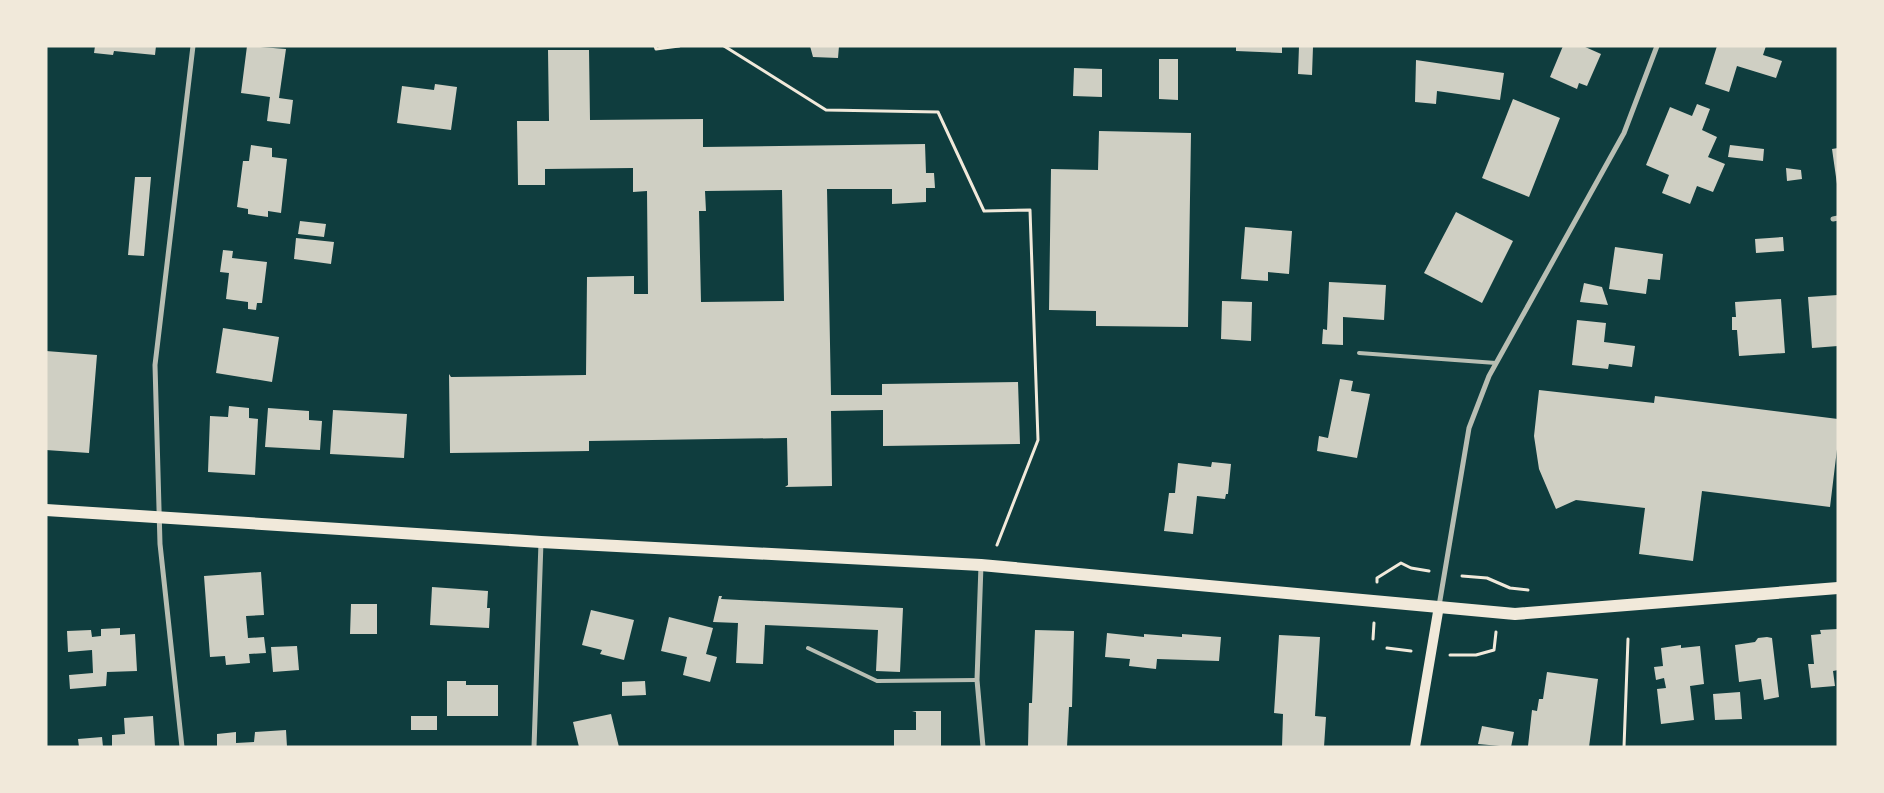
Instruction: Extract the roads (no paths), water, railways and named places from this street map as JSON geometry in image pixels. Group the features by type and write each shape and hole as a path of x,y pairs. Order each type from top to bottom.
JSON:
{"main road":[{"path":"46,510 541,542 981,564 1515,614 1838,588"},
{"path":"1415,747 1440,606"}],"street":[{"path":"182,747 159,518 155,365 193,46"},
{"path":"1440,606 1469,428 1496,363 1624,133 1657,46"},
{"path":"534,747 541,542"},
{"path":"981,564 977,680 983,747"}],"lane":[{"path":"1359,353 1496,363"},
{"path":"808,648 878,681 977,680"}]}
